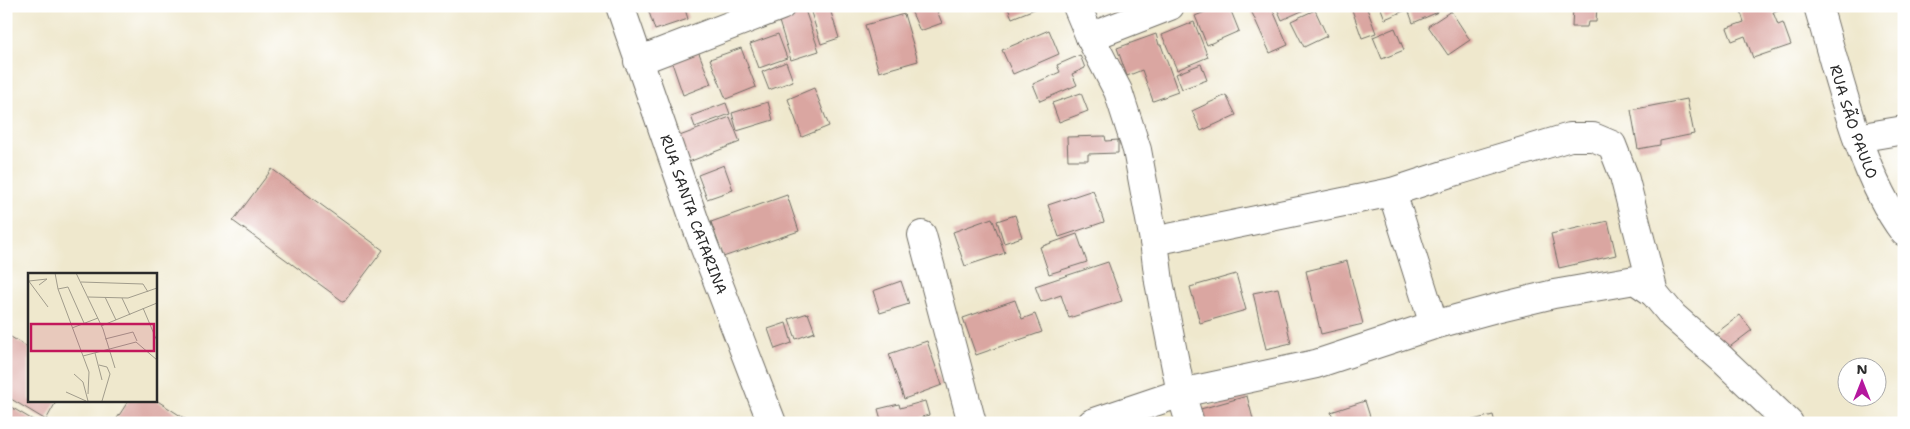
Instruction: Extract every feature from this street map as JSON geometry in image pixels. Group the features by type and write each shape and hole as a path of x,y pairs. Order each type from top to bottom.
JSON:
{"street":[{"name":"RUA SANTA CATARINA","path":"620,6 696,225 772,423"},
{"path":"638,61 781,6"},
{"path":"1077,6 1090,37 1118,92 1137,150 1154,241 1159,282 1181,393 1190,423"},
{"path":"1090,37 1170,6"},
{"name":"RUA SÃO PAULO","path":"1818,6 1857,138 1875,182 1892,216 1904,232"},
{"path":"1857,138 1904,130"},
{"path":"1154,241 1392,192 1570,138 1593,136 1612,144 1624,176 1654,293"},
{"path":"1392,192 1434,325"},
{"path":"922,235 972,423"},
{"path":"1092,423 1181,393 1316,364 1434,325 1554,294 1635,280 1654,293 1673,316 1729,365 1789,423"}],"building":[{"path":"647,6 684,6 688,19 655,30"},
{"path":"809,6 829,6 839,38 821,44"},
{"path":"909,6 935,6 942,23 920,31"},
{"path":"1007,6 1042,6 1012,18"},
{"path":"1219,6 1229,6 1239,31 1207,45 1195,16"},
{"path":"1249,6 1271,6 1288,45 1270,53"},
{"path":"1276,6 1303,6 1304,10 1282,20"},
{"path":"1360,6 1366,6 1376,33 1362,38 1352,10"},
{"path":"1380,6 1405,6 1406,10 1385,19"},
{"path":"1407,6 1436,6 1438,12 1413,23"},
{"path":"1573,6 1597,6 1596,22 1588,22 1587,27 1572,27"},
{"path":"1739,6 1788,6 1773,12 1778,25 1783,23 1791,45 1753,58 1745,36 1732,41 1727,28 1744,22"},
{"path":"804,7 819,51 791,60 777,15"},
{"path":"1315,10 1327,36 1304,47 1291,21"},
{"path":"1451,11 1470,40 1448,55 1428,26"},
{"path":"904,14 918,61 879,72 865,25"},
{"path":"1194,22 1208,57 1177,70 1162,35"},
{"path":"1395,28 1404,50 1382,59 1373,37"},
{"path":"1049,30 1059,54 1013,74 1002,50"},
{"path":"778,34 787,58 759,68 750,44"},
{"path":"1156,34 1178,92 1153,101 1142,70 1127,76 1117,48"},
{"path":"697,48 711,84 683,95 670,57"},
{"path":"741,48 756,87 726,99 710,59"},
{"path":"1080,55 1085,68 1072,74 1077,85 1040,101 1033,84 1060,72 1057,65"},
{"path":"786,62 793,81 769,90 762,72"},
{"path":"1201,64 1207,80 1182,89 1176,74"},
{"path":"814,88 829,126 802,137 788,99"},
{"path":"1081,93 1088,111 1059,122 1052,103"},
{"path":"1226,95 1236,115 1201,131 1192,111"},
{"path":"1687,99 1694,134 1660,141 1660,145 1638,149 1631,110"},
{"path":"768,102 773,120 737,131 732,113"},
{"path":"726,103 730,114 695,127 691,116"},
{"path":"730,117 740,142 686,163 677,137"},
{"path":"1105,136 1106,141 1118,140 1118,153 1088,154 1088,160 1068,160 1067,137"},
{"path":"724,165 733,190 707,199 698,175"},
{"path":"272,169 383,250 344,302 233,221"},
{"path":"1093,190 1104,222 1059,237 1048,205"},
{"path":"787,195 799,231 723,257 711,222"},
{"path":"1015,215 1022,237 1004,243 997,221"},
{"path":"992,218 1005,253 965,266 953,232"},
{"path":"1608,221 1616,255 1559,268 1551,234"},
{"path":"1077,234 1087,262 1049,274 1040,247"},
{"path":"1347,261 1363,324 1321,334 1306,271"},
{"path":"1108,262 1122,301 1069,318 1061,295 1041,302 1035,286"},
{"path":"1236,274 1246,310 1200,323 1190,287"},
{"path":"901,281 909,304 880,313 873,291"},
{"path":"1278,288 1291,343 1266,349 1253,293"},
{"path":"1015,300 1022,319 1035,314 1042,332 976,355 963,318"},
{"path":"808,313 815,332 796,339 789,319"},
{"path":"1740,315 1752,330 1723,352 1711,337"},
{"path":"786,323 792,343 775,349 768,329"},
{"path":"6,334 28,347 28,402 56,402 46,420 6,396"},
{"path":"927,341 942,385 904,399 889,354"},
{"path":"1247,396 1254,423 1201,423 1197,410"},
{"path":"156,400 187,420 186,423 114,423 128,402 156,402"},
{"path":"925,401 929,415 922,417 924,423 882,423 878,409 899,404 900,408"},
{"path":"1365,401 1372,423 1335,423 1331,412"},
{"path":"6,404 38,423 6,423"},
{"path":"1155,411 1159,423 1119,423"},
{"path":"1493,415 1495,423 1465,423 1465,422"}]}
